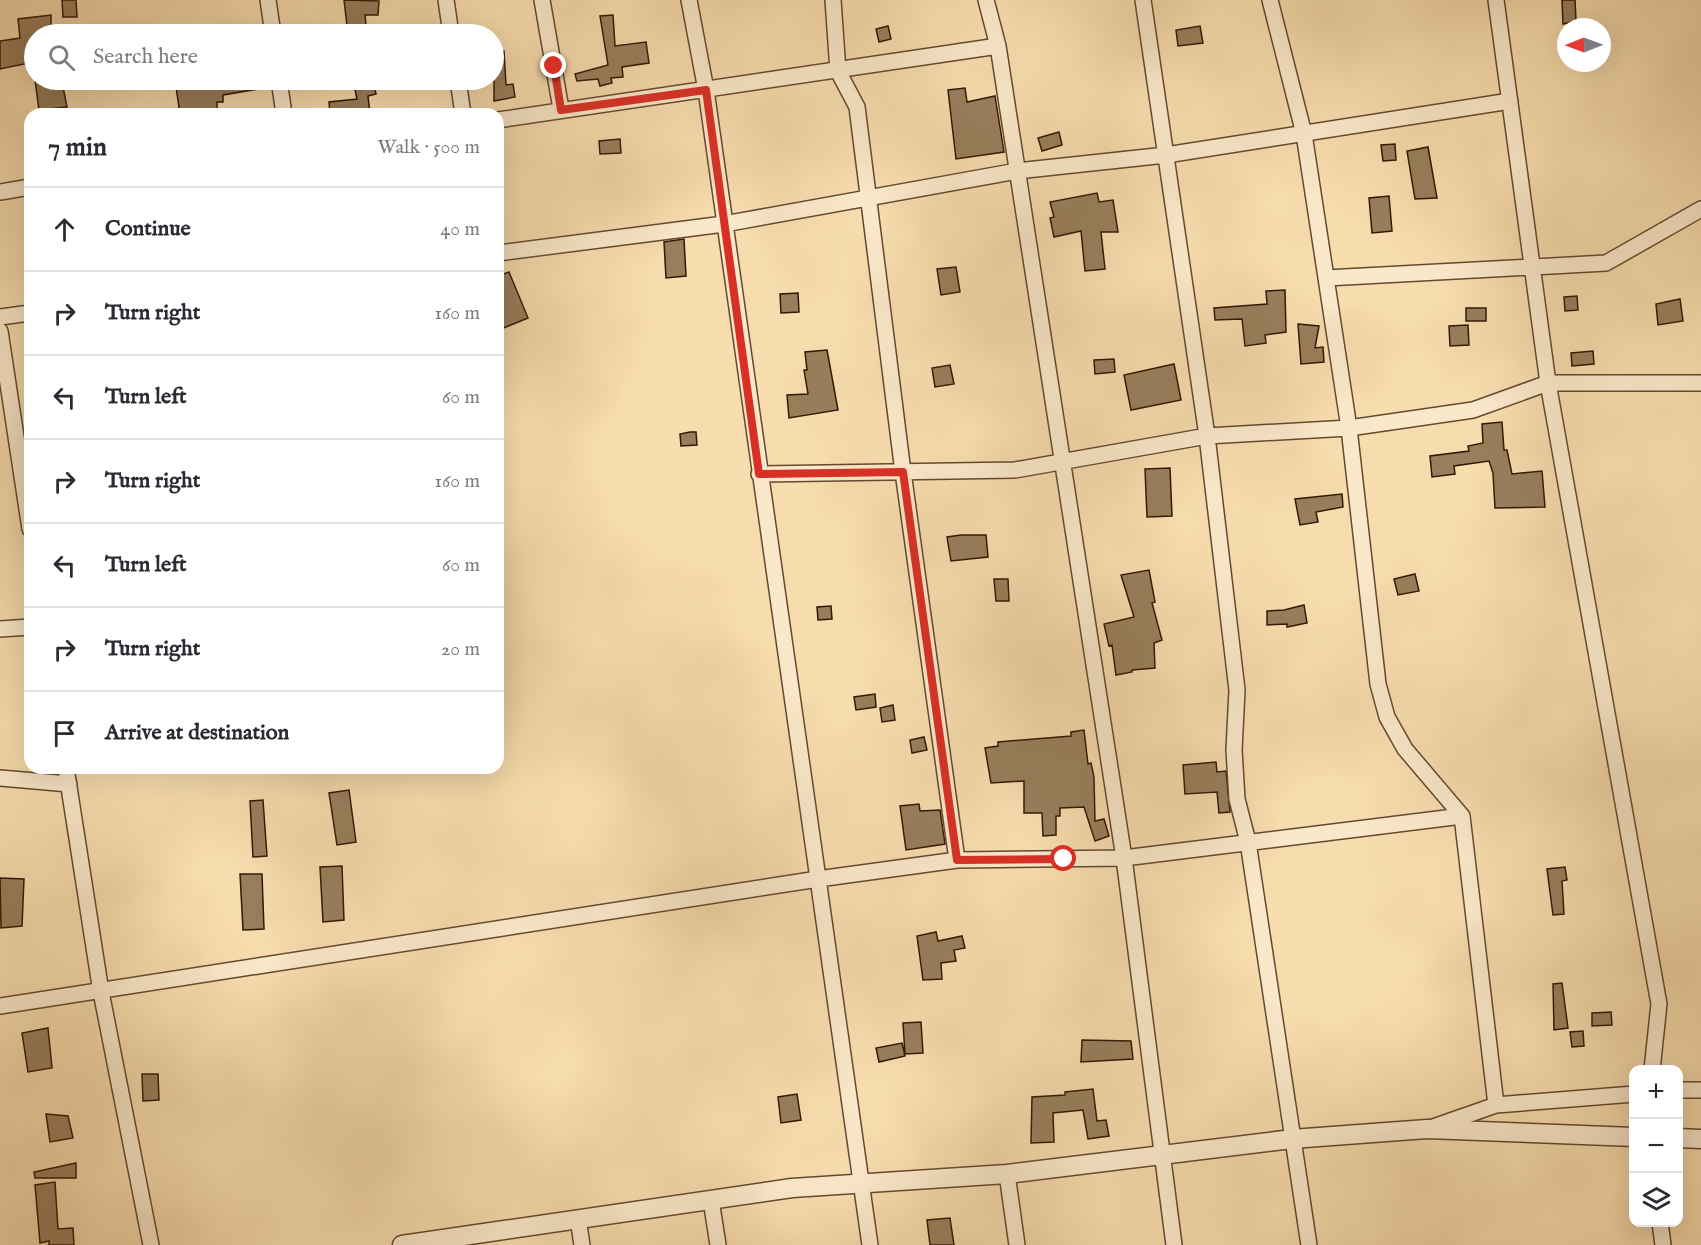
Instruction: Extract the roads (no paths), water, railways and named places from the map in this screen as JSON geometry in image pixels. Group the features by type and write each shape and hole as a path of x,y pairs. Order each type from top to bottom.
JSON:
{"street":[{"path":"268,0 272,24"},
{"path":"446,0 450,24"},
{"path":"542,0 561,110"},
{"path":"689,0 706,90 870,1245"},
{"path":"832,0 838,71 857,107 903,472 957,860"},
{"path":"986,0 998,46 1124,858 1174,1245"},
{"path":"1143,0 1207,436 1237,690 1234,750 1237,798 1248,842 1309,1245"},
{"path":"1270,0 1304,134 1349,428 1378,684 1387,717 1405,749 1462,816 1496,1104"},
{"path":"1496,0 1548,383 1659,1004 1653,1065"},
{"path":"504,119 998,46"},
{"path":"280,90 283,108"},
{"path":"459,90 462,108"},
{"path":"504,252 724,224 1017,171 1166,155 1510,101"},
{"path":"0,192 24,189"},
{"path":"1326,278 1606,263 1701,209"},
{"path":"0,317 24,314"},
{"path":"0,331 6,408 24,499"},
{"path":"759,474 1015,470 1207,436 1349,428 1473,410 1548,383 1701,383"},
{"path":"0,629 24,627"},
{"path":"67,774 101,992 151,1245"},
{"path":"0,778 69,784"},
{"path":"0,1006 818,879 957,860 1124,858 1462,816"},
{"path":"1683,1090 1701,1090"},
{"path":"1427,1129 1496,1104 1629,1094"},
{"path":"402,1245 792,1188 1006,1173 1292,1139 1427,1129 1629,1137"},
{"path":"1683,1138 1701,1138"},
{"path":"1006,1173 1017,1245"},
{"path":"711,1200 718,1245"},
{"path":"578,1219 582,1245"},
{"path":"1661,1227 1664,1245"}]}
